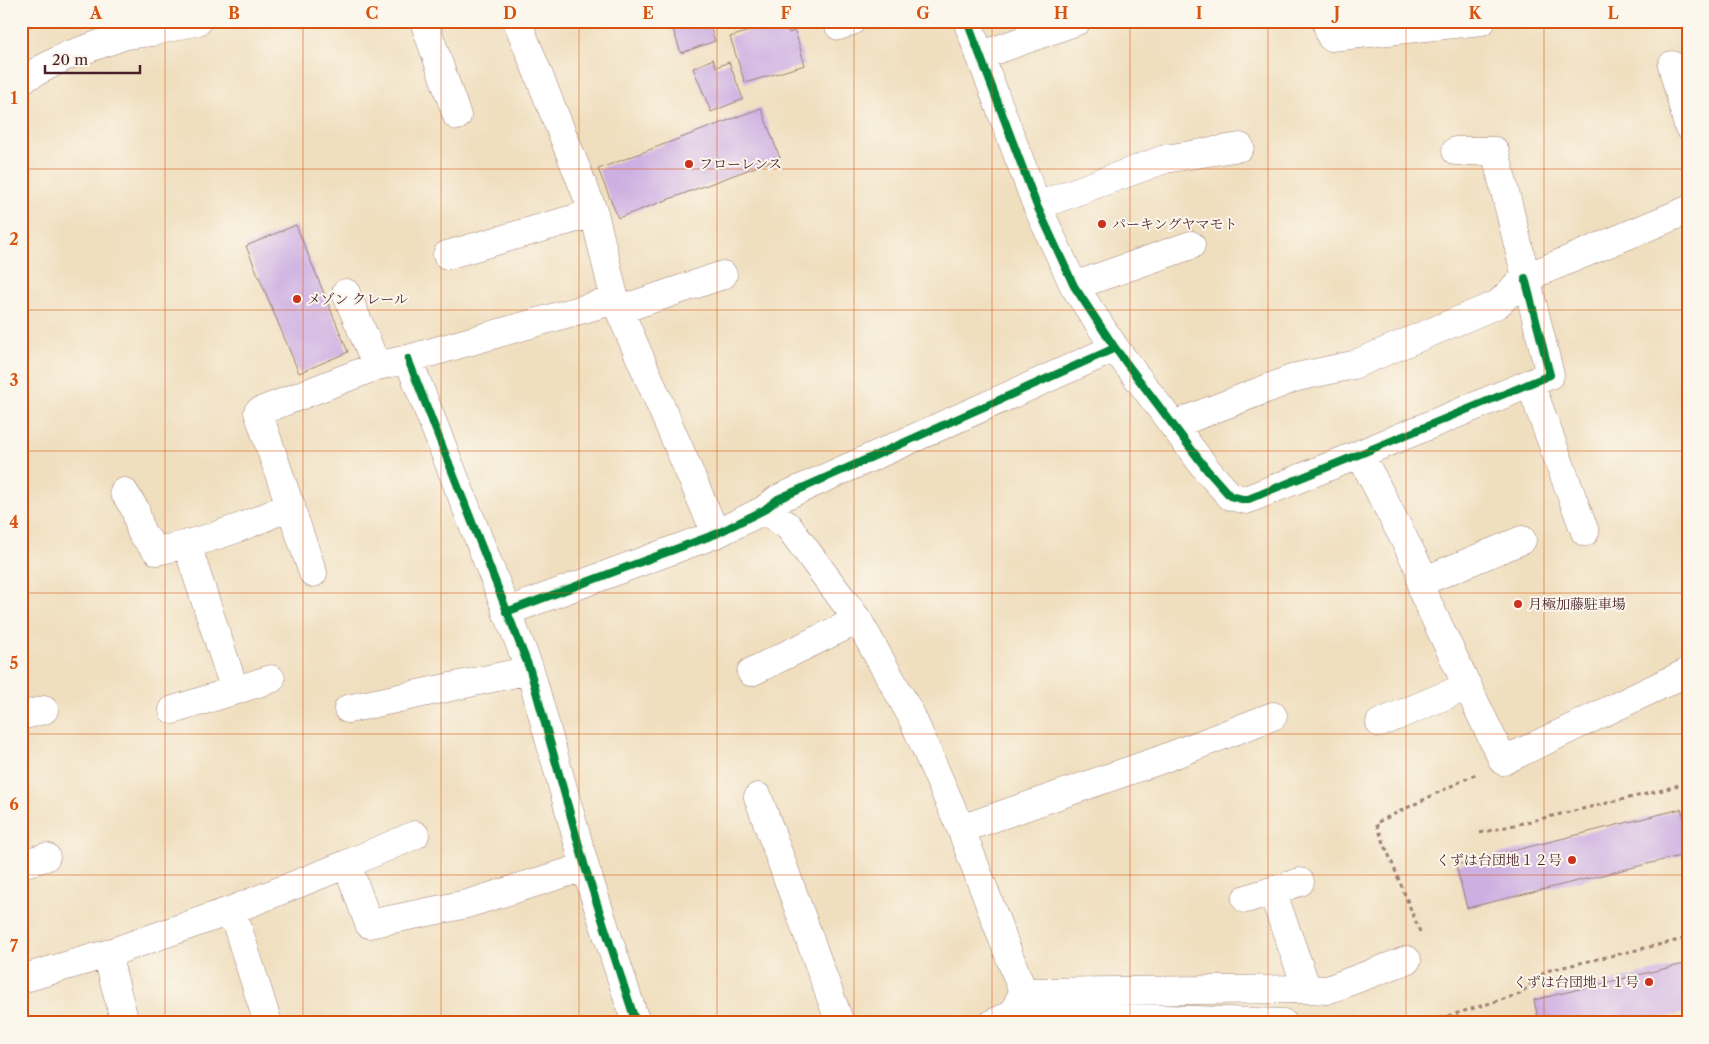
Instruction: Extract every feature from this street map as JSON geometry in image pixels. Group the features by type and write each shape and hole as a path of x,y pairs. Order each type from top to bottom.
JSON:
{"street":[{"path":"21,80 66,56 138,27 198,21"},
{"path":"424,21 457,116"},
{"path":"516,21 594,214 617,305 716,534"},
{"path":"967,21 1037,206 1074,286 1115,348 1207,470 1230,496 1246,500 1550,375 1495,151 1456,151"},
{"path":"980,56 1077,21"},
{"path":"1326,21 1331,36 1471,24 1482,21"},
{"path":"1672,65 1688,126"},
{"path":"1037,206 1164,159 1240,147"},
{"path":"1174,425 1296,377 1353,365 1498,304 1525,278 1688,210"},
{"path":"447,255 594,214"},
{"path":"1074,286 1191,245"},
{"path":"313,573 258,412 377,366 617,305 723,275"},
{"path":"346,293 377,366"},
{"path":"506,612 716,534 764,510 778,498 1115,348"},
{"path":"408,359 530,670 585,868 636,1023"},
{"path":"1530,383 1585,532"},
{"path":"1360,454 1419,568 1423,593 1503,761 1688,672"},
{"path":"124,492 135,509 141,532 157,551 187,545 269,516 291,505"},
{"path":"764,510 788,526 858,620 911,715 961,829 1010,1009"},
{"path":"1422,582 1522,540"},
{"path":"187,545 235,691"},
{"path":"751,672 858,620"},
{"path":"348,709 530,670"},
{"path":"174,710 271,679"},
{"path":"1380,723 1468,686"},
{"path":"961,829 1160,760 1273,716"},
{"path":"758,797 840,1023"},
{"path":"21,979 107,954 232,910 415,835"},
{"path":"347,864 369,924 467,904 585,868"},
{"path":"1246,898 1300,882"},
{"path":"1272,891 1308,989"},
{"path":"232,910 268,1023"},
{"path":"107,954 125,1023"},
{"path":"1010,1009 1308,989 1327,990 1407,960"},
{"path":"1010,1009 1283,1023"}],"path":[{"path":"1407,960 1422,938 1376,823 1503,761"},
{"path":"1480,833 1663,790 1688,782"},
{"path":"1425,1023 1520,994 1546,971 1688,938"}],"building":[{"path":"670,21 708,21 715,41 681,53"},
{"path":"722,21 744,21 744,22 724,27"},
{"path":"785,21 789,33 795,31 805,65 745,83 730,37"},
{"path":"713,59 716,67 729,62 743,99 711,112 693,68"},
{"name":"フローレンス","path":"761,108 780,158 618,218 598,169"},
{"name":"メゾン クレール","path":"296,225 348,352 299,373 246,246"},
{"name":"くずは台団地１２号","path":"1681,809 1688,830 1688,854 1467,908 1456,865"},
{"name":"くずは台団地１１号","path":"1688,963 1688,1012 1643,1023 1539,1023 1534,1000"}],"cycle path":[{"path":"967,21 1037,206 1074,286 1115,348 1207,470 1230,496 1246,500 1550,375 1525,278"},
{"path":"506,612 716,534 764,510 778,499 1115,348"},
{"path":"408,359 530,670 585,867 636,1023"}],"place":[{"name":"フローレンス","path":"689,164"},
{"name":"パーキングヤマモト","path":"1102,224"},
{"name":"メゾン クレール","path":"297,299"},
{"name":"月極加藤駐車場","path":"1518,604"},
{"name":"くずは台団地１２号","path":"1572,860"},
{"name":"くずは台団地１１号","path":"1649,982"}]}
